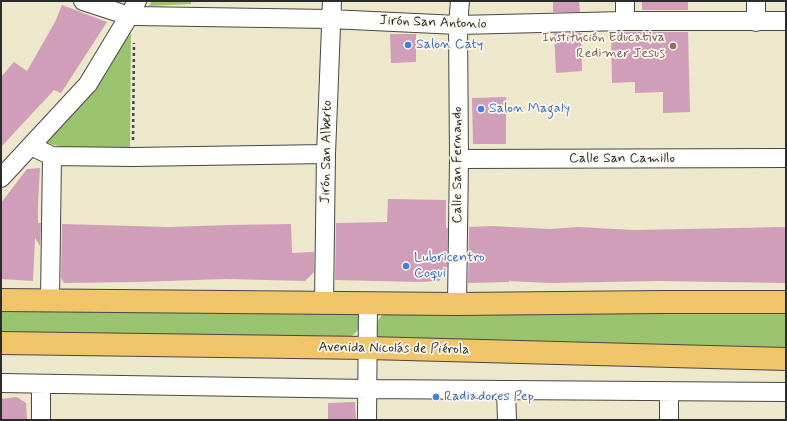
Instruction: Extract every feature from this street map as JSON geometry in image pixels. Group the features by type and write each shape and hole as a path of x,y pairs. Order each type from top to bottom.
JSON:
{"main road":[{"path":"1,300 457,304 786,302"},
{"name":"Avenida Nicolás de Piérola","path":"1,343 368,348 786,359"}],"street":[{"name":"Jirón San Antonio","path":"83,1 134,11 458,25 625,21 786,21"},
{"name":"Jirón San Alberto","path":"324,302 326,154 330,19 332,1"},
{"name":"Calle San Fernando","path":"457,304 459,159 458,25 460,1"},
{"path":"625,1 625,21"},
{"path":"756,1 756,22"},
{"path":"1,178 88,84 134,11"},
{"path":"30,146 52,156 132,157 326,154"},
{"path":"50,300 52,156"},
{"name":"Calle San Camillo","path":"459,159 786,158"},
{"path":"367,420 368,303"},
{"path":"1,383 367,389 786,392"},
{"path":"41,384 41,420"},
{"path":"506,390 507,420"},
{"path":"669,391 669,420"}],"path":[{"path":"132,157 134,11"}],"green space":[{"path":"152,1 191,1 191,4 149,6"},
{"path":"131,23 130,149 67,148 43,142"},
{"path":"1,305 358,313 360,325 357,331 348,338 1,334"},
{"path":"390,311 786,313 786,350 379,340 376,330 377,322 382,316"}],"building":[{"path":"553,1 579,1 580,12 553,12"},
{"path":"642,1 688,1 688,10 642,10"},
{"path":"62,5 107,22 61,93 54,90 1,147 1,77 14,62 27,71 55,22"},
{"path":"611,32 688,32 690,112 663,113 663,92 635,93 635,82 612,83"},
{"path":"554,33 581,33 582,71 556,73"},
{"path":"390,34 416,34 416,62 391,63"},
{"path":"506,97 506,144 473,144 472,98"},
{"path":"40,168 38,223 41,223 40,246 35,238 33,281 1,279 1,203 27,169"},
{"path":"388,199 446,200 446,228 448,228 447,271 439,281 335,280 336,223 387,222"},
{"path":"62,224 168,227 291,224 292,253 314,252 314,272 305,281 226,279 64,283 61,278"},
{"path":"492,226 550,229 578,227 634,230 786,227 786,283 659,281 549,283 509,281 468,283 469,227"},
{"path":"17,397 26,403 27,420 1,420 1,399"},
{"path":"355,402 356,420 328,420 328,403"}],"place":[{"name":"Salon Caty","path":"408,45"},
{"name":"Institución Educativa Redimer Jesus","path":"673,46"},
{"name":"Salon Magaly","path":"481,109"},
{"name":"Lubricentro Coqui","path":"406,266"},
{"name":"Radiadores Pep","path":"436,397"}]}
